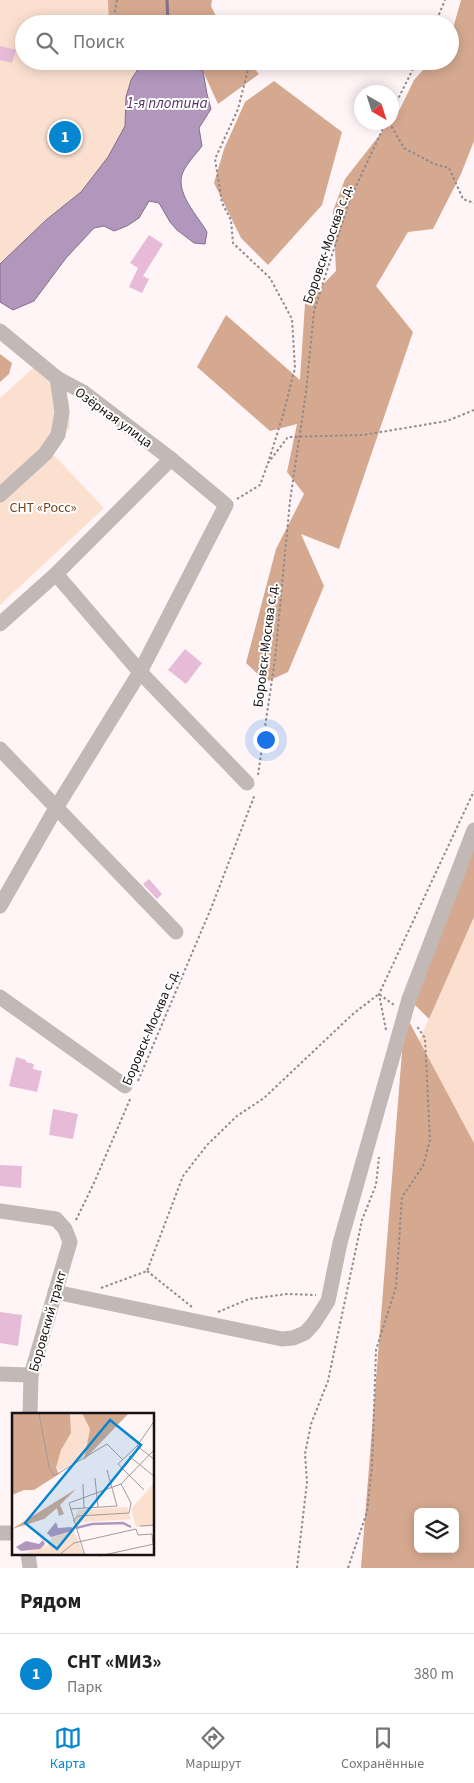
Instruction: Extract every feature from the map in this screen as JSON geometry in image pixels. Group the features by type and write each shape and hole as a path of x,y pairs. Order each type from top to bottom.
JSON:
{"street":[{"name":"Озёрная улица","path":"0,331 57,378 83,392 171,459 226,505"},
{"path":"0,495 45,454 58,435 62,412 57,378"},
{"path":"0,624 56,574 171,459"},
{"path":"0,906 56,808 140,672 226,505"},
{"path":"56,574 140,672 254,784"},
{"path":"0,749 176,932"},
{"path":"55,1292 282,1339 293,1338 305,1333 328,1301 340,1243 408,999 474,830"},
{"path":"0,997 132,1087"},
{"path":"0,1211 56,1220 67,1232"},
{"name":"Боровский тракт","path":"30,1413 30,1375 70,1242 67,1232"},
{"path":"0,1374 30,1375"}],"path":[{"path":"116,15 117,0"},
{"path":"439,15 445,0"},
{"path":"226,505 260,485 283,416 295,368 292,319 270,278 233,243 231,220 222,203 215,158 238,109 248,70"},
{"path":"399,97 412,70"},
{"name":"Боровск-Москва с.д.","path":"67,1232 94,1183 132,1087 212,906 255,799 254,784 275,659 290,501 306,392 314,311 350,199 383,130"},
{"path":"392,130 404,148 434,164 450,168 463,199 474,203"},
{"path":"268,463 288,437 363,435 446,422 474,410"},
{"path":"98,1289 147,1271 183,1176 207,1145 237,1116 264,1098 354,1013 379,994 412,1020 425,1038 430,1140 423,1166 402,1197 396,1286 376,1350 372,1466 367,1512 348,1568"},
{"path":"297,1568 307,1482 305,1454 311,1424 328,1381 362,1220 376,1186"},
{"path":"147,1271 194,1307"},
{"path":"215,1313 249,1299 288,1294 329,1294"}],"green space":[{"path":"0,0 121,0 125,15 15,15 15,70 137,70 139,84 120,155 0,273"},
{"name":"СНТ «Росс»","path":"42,360 69,401 70,427 51,452 104,508 0,605 0,398"},
{"path":"474,917 474,1143 419,1041"}],"shaded area":[{"path":"108,0 212,0 211,6 216,15 109,15"},
{"path":"461,0 474,0 474,141 461,174 433,229 408,232 376,286 413,332 339,549 301,534 324,586 288,672 266,682 246,663 276,549 304,494 287,472 297,424 270,431 197,367 226,315 300,380 305,303 336,271 333,211 345,179 384,130 399,130 399,110 414,80 423,70 459,70 459,15 457,15"},
{"path":"201,70 256,70 259,74 218,104"},
{"path":"274,81 342,132 322,205 268,265 241,238 214,183 224,149 245,102"},
{"path":"0,354 12,363 9,374 0,382"},
{"path":"474,839 474,917 429,1019 409,999"},
{"path":"405,1014 474,1143 474,1568 361,1568"}],"water":[{"name":"1-я плотина","path":"137,70 203,71 211,109 199,128 202,146 189,162 181,180 184,196 188,204 207,232 205,244 194,243 177,230 159,203 149,201 139,218 127,226 114,231 104,226 94,228 66,258 34,301 13,310 0,302 0,264 46,220 81,192 108,157 125,126 126,97 131,80"}],"building":[{"path":"0,46 15,50 12,63 0,60"},
{"path":"149,235 163,244 143,276 149,279 142,293 129,287 138,268 130,263"},
{"path":"185,649 202,663 186,684 168,670"},
{"path":"149,879 162,894 157,899 143,884"},
{"path":"16,1057 34,1064 33,1069 42,1071 37,1092 9,1086"},
{"path":"53,1109 78,1114 73,1139 49,1135"},
{"path":"0,1165 22,1166 21,1188 0,1186"},
{"path":"0,1312 22,1315 18,1346 0,1343"}],"waterway":[{"path":"167,0 168,15"}],"place":[{"name":"СНТ «МИЗ»","path":"65,137"}]}
